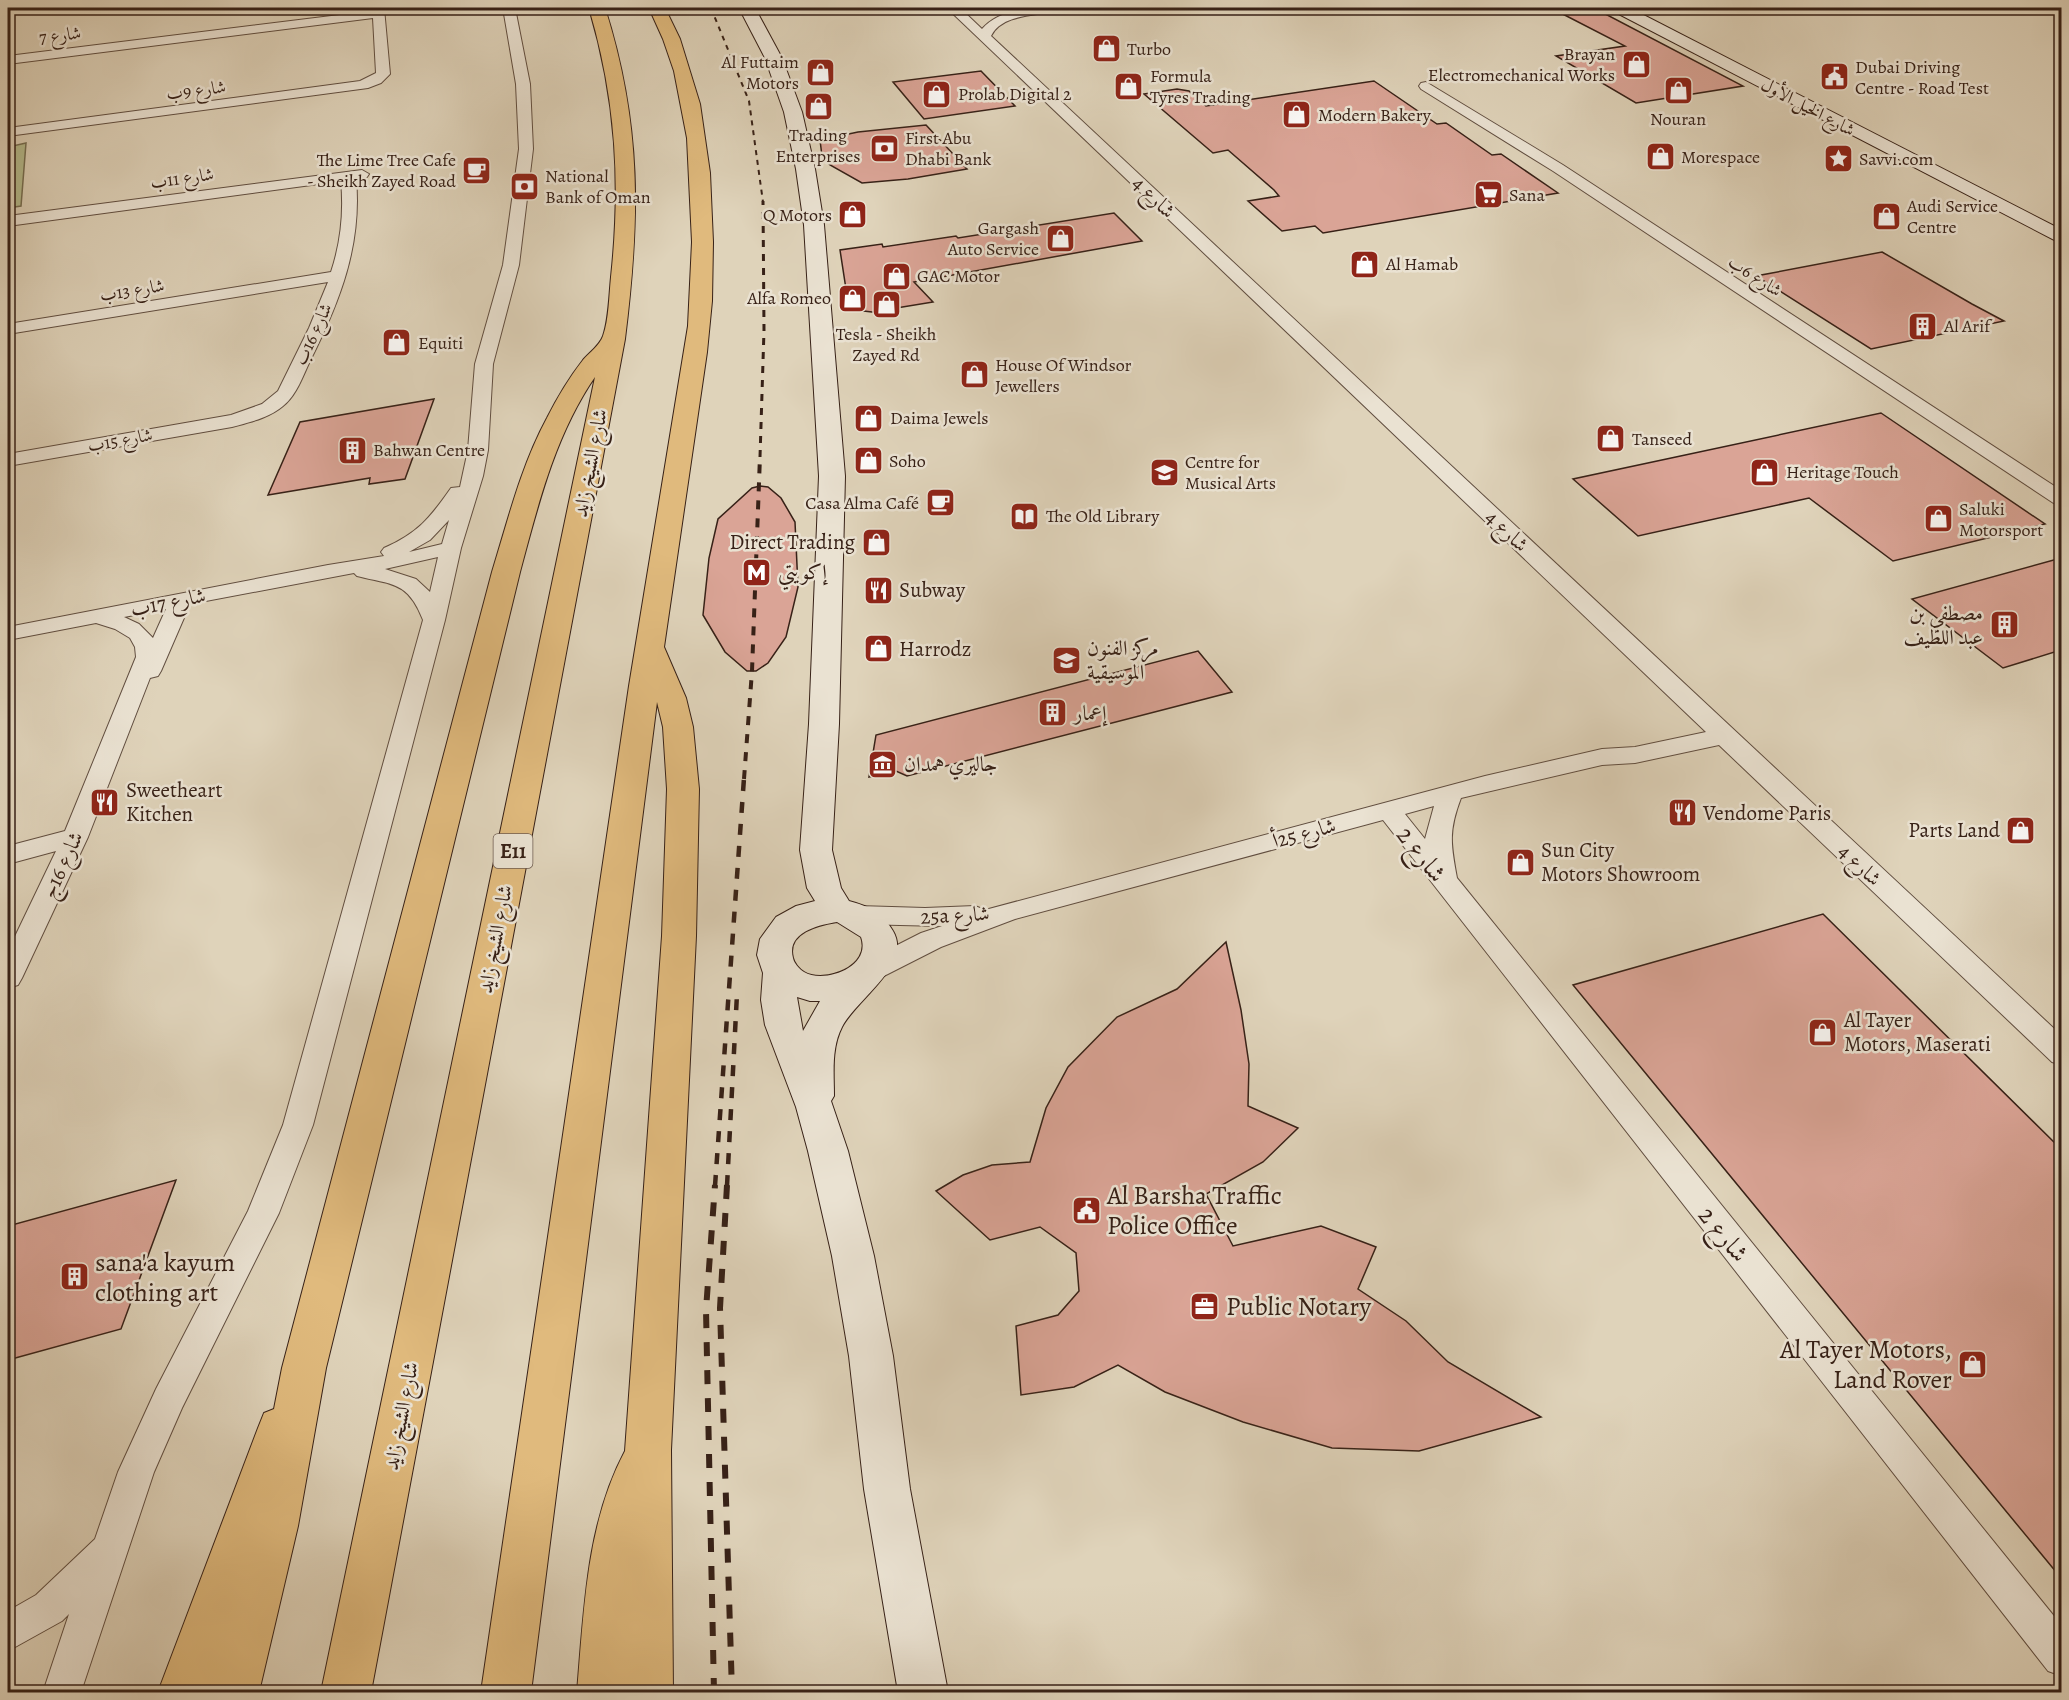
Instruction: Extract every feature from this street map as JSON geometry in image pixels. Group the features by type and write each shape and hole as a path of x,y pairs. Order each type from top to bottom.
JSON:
{"highway":[{"name":"شارع الشيخ زايد","path":"346,1692 614,339 627,233 627,154 619,87 597,8"},
{"path":"506,1692 650,646 690,404 702,279 701,202 695,136 688,97 667,17"},
{"path":"234,1692 277,1515 304,1368 495,612 526,502 566,401 587,369 614,339"},
{"path":"648,1692 648,1450 680,936 682,789 678,727 671,698 650,646"},
{"path":"183,1692 261,1475 304,1368"},
{"path":"602,1692 618,1537 625,1507 648,1450"}],"street":[{"path":"62,1692 108,1549 136,1472 154,1431 263,1213 294,1135 434,620 475,462 484,364 511,265 526,148 522,74 509,8"},
{"path":"747,8 767,42 798,140 811,198 821,316 832,477 824,724 816,850 824,888 848,913 875,928 881,945 875,964 825,1020 818,1036 814,1064 815,1107"},
{"name":"شارع 4","path":"953,8 2061,1054"},
{"path":"996,9 1016,8"},
{"path":"984,37 990,27 1001,20 1052,8"},
{"name":"شارع الخيل الأول","path":"1619,8 2061,238"},
{"name":"شارع الخيل الأول","path":"1642,8 2061,223"},
{"name":"شارع 7","path":"8,60 296,26 379,13"},
{"name":"شارع 9ب","path":"8,132 348,88 376,80 384,71 379,13"},
{"name":"شارع 6ب","path":"1426,86 1558,168 2061,500"},
{"name":"شارع 16ب","path":"231,421 264,411 283,397 329,304 344,256 355,174"},
{"name":"شارع 11ب","path":"8,221 355,174"},
{"name":"شارع 13ب","path":"8,329 262,289 336,280"},
{"name":"شارع 15ب","path":"8,460 231,421"},
{"name":"شارع 17ب","path":"328,571 396,551 429,531 444,517 475,462"},
{"name":"شارع 17ب","path":"8,633 328,571 402,560 451,548"},
{"name":"شارع 17ب","path":"328,571 378,573 404,581 422,593 434,620"},
{"name":"شارع 16ج","path":"125,716 144,687 181,599"},
{"name":"شارع 16ج","path":"8,978 71,846 147,657 147,646 143,637 134,630 95,615"},
{"name":"شارع 25أ","path":"1008,912 1451,793 1602,757 1635,755 1716,728"},
{"path":"1447,886 1438,857 1437,843 1441,816 1451,793"},
{"name":"شارع 2","path":"1389,811 2061,1657"},
{"path":"8,855 71,846"},
{"path":"8,866 71,846"},
{"path":"797,919 803,885 816,850"},
{"name":"25a شارع","path":"848,913 925,917 1008,912"},
{"name":"25a شارع","path":"864,974 931,940 1008,912"},
{"path":"848,913 810,914 797,919 786,926 774,944 772,954 781,973 793,982 809,987 836,986 864,974"},
{"path":"781,973 778,1000 783,1025 815,1107 853,1256 871,1356 887,1489 923,1692"},
{"path":"8,1632 49,1608 108,1549"}],"green space":[{"path":"26,143 21,206 8,208 8,147"}],"building":[{"path":"1551,8 1594,8 1743,86 1636,103 1556,56 1625,46"},
{"name":"Prolab Digital 2","path":"981,71 1015,106 924,119 893,82"},
{"path":"1374,81 1437,124 1446,123 1492,155 1501,154 1558,193 1323,233 1315,226 1282,231 1248,201 1279,196 1274,190 1228,150 1213,153 1144,94 1177,89 1189,91 1206,106"},
{"name":"First Abu Dhabi Bank","path":"926,125 967,169 908,179 862,183 830,165 822,156 820,140 858,132"},
{"path":"1114,213 1142,241 914,282 933,302 872,312 855,310 848,302 840,250 882,244 883,247 956,236 958,238"},
{"path":"1882,252 2004,321 1871,349 1756,276"},
{"name":"Bahwan Centre","path":"434,399 405,479 369,484 370,478 268,495 300,422"},
{"name":"Heritage Touch","path":"1881,413 2045,524 1893,561 1809,498 1638,536 1573,479"},
{"name":"إكويتي","path":"768,487 781,498 795,522 798,587 786,637 768,663 756,671 747,671 725,652 703,615 709,558 718,519 752,488"},
{"name":"مصطفي بن عبد اللطيف","path":"2061,558 2061,650 2003,668 1912,599"},
{"name":"إعمار","path":"1198,651 1232,692 907,776 896,771 869,777 876,735"},
{"name":"Al Tayer Motors, Land Rover","path":"1823,914 2061,1149 2061,1578 1573,985"},
{"name":"Al Barsha Traffic Police Office","path":"1226,942 1241,1010 1249,1064 1248,1106 1298,1128 1263,1162 1206,1194 1233,1246 1321,1226 1376,1247 1358,1289 1406,1321 1448,1362 1541,1417 1419,1451 1332,1448 1243,1422 1165,1392 1118,1365 1074,1387 1021,1395 1016,1326 1058,1315 1079,1291 1076,1253 1040,1227 990,1240 936,1191 963,1175 992,1165 1030,1162 1046,1108 1068,1067 1117,1017 1177,989"},
{"name":"sana'a kayum clothing art","path":"176,1180 121,1329 8,1360 8,1226"}],"railway":[{"path":"711,8 749,101 763,202"},
{"path":"760,457 764,330 763,201"},
{"path":"744,779 752,671 760,456"},
{"path":"715,1186 744,778"},
{"path":"727,1186 737,994"},
{"path":"714,1692 706,1310 715,1185"},
{"path":"727,1185 720,1308 732,1692"}],"place":[{"name":"Turbo","path":"1106,49"},
{"name":"Brayan Electromechanical Works","path":"1636,64"},
{"name":"Al Futtaim Motors","path":"820,72"},
{"name":"Dubai Driving Centre - Road Test","path":"1834,77"},
{"name":"Formula Tyres Trading","path":"1129,86"},
{"name":"Nouran","path":"1678,90"},
{"name":"Prolab Digital 2","path":"937,94"},
{"name":"Trading Enterprises","path":"818,106"},
{"name":"Modern Bakery","path":"1297,115"},
{"name":"First Abu Dhabi Bank","path":"884,148"},
{"name":"Morespace","path":"1660,157"},
{"name":"Savvi.com","path":"1838,159"},
{"name":"The Lime Tree Cafe - Sheikh Zayed Road","path":"477,170"},
{"name":"National Bank of Oman","path":"524,186"},
{"name":"Sana","path":"1488,195"},
{"name":"Q Motors","path":"853,215"},
{"name":"Audi Service Centre","path":"1886,216"},
{"name":"Gargash Auto Service","path":"1060,238"},
{"name":"Al Hamab","path":"1365,264"},
{"name":"GAC Motor","path":"896,276"},
{"name":"Alfa Romeo","path":"852,298"},
{"name":"Tesla - Sheikh Zayed Rd","path":"886,305"},
{"name":"Al Arif","path":"1923,326"},
{"name":"Equiti","path":"397,343"},
{"name":"House Of Windsor Jewellers","path":"974,375"},
{"name":"Daima Jewels","path":"869,418"},
{"name":"Tanseed","path":"1611,439"},
{"name":"Bahwan Centre","path":"352,450"},
{"name":"Soho","path":"868,461"},
{"name":"Centre for Musical Arts","path":"1164,472"},
{"name":"Heritage Touch","path":"1765,472"},
{"name":"Casa Alma Café","path":"940,503"},
{"name":"The Old Library","path":"1025,516"},
{"name":"Saluki Motorsport","path":"1938,519"},
{"name":"Direct Trading","path":"876,542"},
{"name":"إكويتي","path":"757,572"},
{"name":"Subway","path":"878,590"},
{"name":"مصطفي بن عبد اللطيف","path":"2004,625"},
{"name":"Harrodz","path":"878,649"},
{"name":"مركز الفنون الموسيقية","path":"1066,660"},
{"name":"إعمار","path":"1053,713"},
{"name":"جاليري همدان","path":"883,764"},
{"name":"Sweetheart Kitchen","path":"105,802"},
{"name":"Vendome Paris","path":"1682,813"},
{"name":"Parts Land","path":"2021,830"},
{"name":"Sun City Motors Showroom","path":"1520,862"},
{"name":"Al Tayer Motors, Maserati","path":"1823,1032"},
{"name":"Al Barsha Traffic Police Office","path":"1086,1210"},
{"name":"sana'a kayum clothing art","path":"74,1277"},
{"name":"Public Notary","path":"1205,1306"},
{"name":"Al Tayer Motors, Land Rover","path":"1973,1364"}]}
